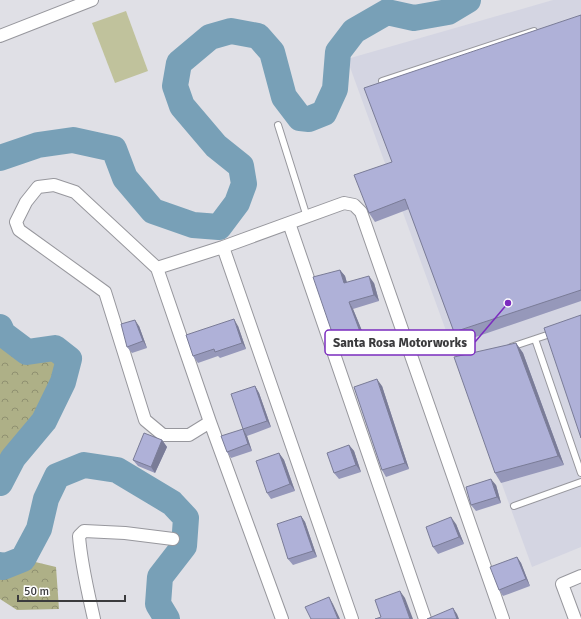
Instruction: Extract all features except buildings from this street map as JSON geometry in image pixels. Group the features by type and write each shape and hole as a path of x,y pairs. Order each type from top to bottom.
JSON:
{"street":[{"path":"0,36 92,0"},
{"path":"210,422 189,435 163,435 145,420 105,292 19,230 16,222 26,202 38,187 54,184 75,192 157,268 210,422 282,619"},
{"path":"157,268 223,247 344,203 354,205 361,212 503,619"},
{"path":"289,223 425,619"},
{"path":"223,247 352,619"},
{"path":"94,619 86,584 79,545 79,536 84,531 173,539"},
{"path":"575,619 562,584 581,576"}],"lane":[{"path":"382,81 537,30"},
{"path":"278,125 307,217"},
{"path":"506,348 562,329"},
{"path":"535,339 581,473"},
{"path":"514,506 581,482"}],"shaded area":[{"path":"553,0 581,0 581,547 532,567 347,59"}],"green space":[{"path":"126,11 148,71 115,83 92,23"},
{"path":"0,327 3,334 27,352 55,348 69,359 63,382 44,421 13,458 0,483"},
{"path":"23,559 56,567 59,609 17,610 0,599 0,565 3,567"}],"waterway":[{"path":"0,158 38,145 73,140 114,149 125,178 153,211 193,225 219,227 237,203 244,184 241,166 216,146 182,106 175,86 179,63 210,37 231,31 258,36 272,52 284,97 300,118 309,119 324,113 335,89 338,52 354,31 387,12 414,18 448,12 468,0"},
{"path":"0,327 3,334 27,352 55,348 69,359 63,382 44,421 13,458 0,483"},
{"path":"0,565 3,567 23,559 39,529 46,499 57,476 84,465 117,470 172,503 186,518 184,546 160,577 158,604 167,619"}],"place":[{"name":"Santa Rosa Motorworks","path":"508,303"}]}
